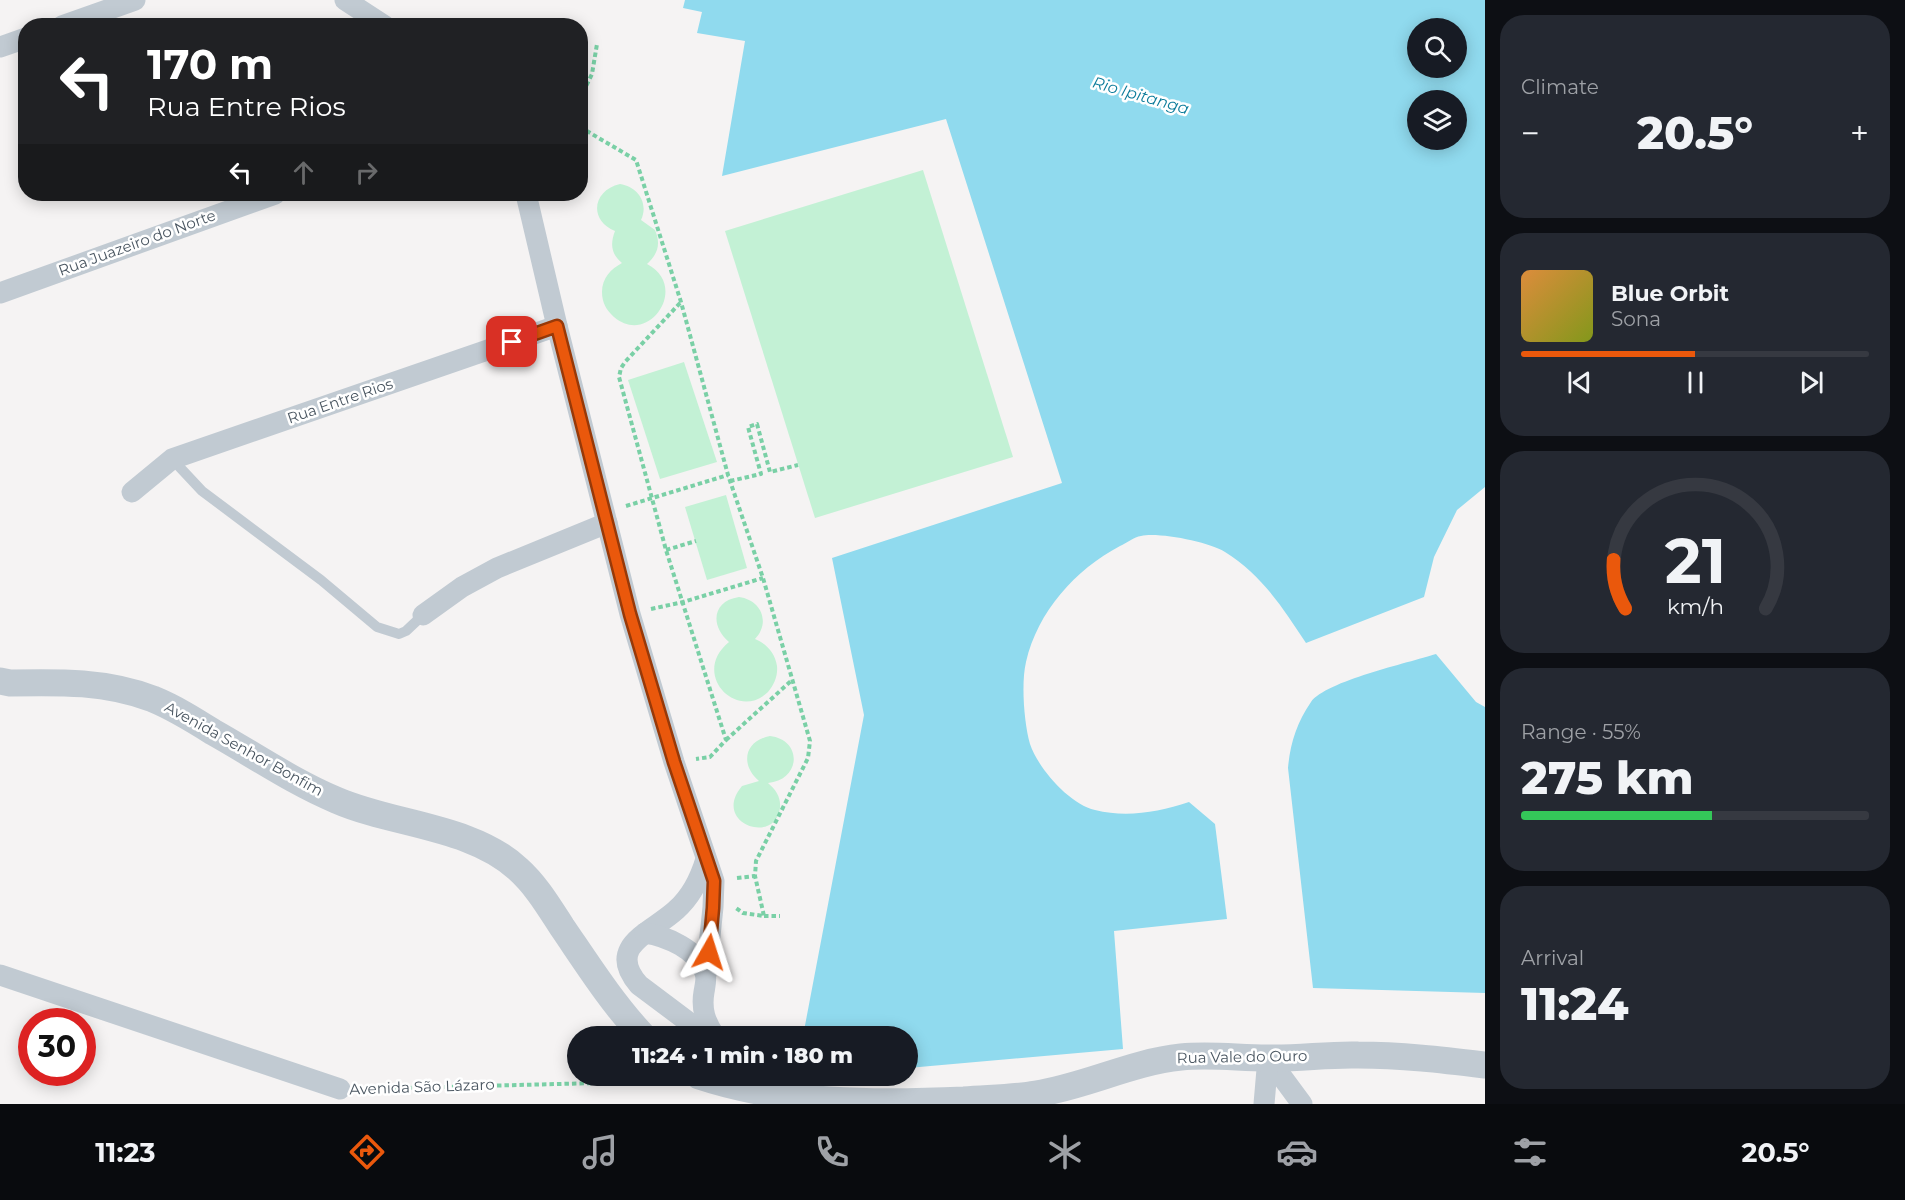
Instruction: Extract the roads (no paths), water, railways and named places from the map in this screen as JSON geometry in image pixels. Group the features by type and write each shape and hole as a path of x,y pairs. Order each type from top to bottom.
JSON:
{"street":[{"path":"84,18 135,0"},
{"path":"345,0 373,18"},
{"path":"0,47 18,41"},
{"name":"Rua Juazeiro do Norte","path":"0,292 255,201"},
{"path":"528,201 630,614 714,881 702,1002 704,1015 710,1026"},
{"name":"Rua Entre Rios","path":"132,492 172,459 557,326"},
{"path":"423,615 462,587 497,568 607,523"},
{"name":"Avenida Senhor Bonfim","path":"0,681 10,683 70,681 117,688 151,699 176,709 307,787 337,801 373,814 475,842 518,868 537,890 620,1012 633,1026"},
{"path":"693,1026 639,986 626,965 627,954 635,942 675,912 690,895 700,877 706,859"},
{"path":"645,933 657,934 681,945 701,963 706,975"},
{"name":"Avenida São Lázaro","path":"0,975 340,1089"},
{"name":"Rua Vale do Ouro","path":"748,1086 814,1102 911,1104 1036,1094 1110,1075 1151,1061 1182,1056 1268,1058 1356,1054 1418,1057 1485,1065"},
{"path":"1264,1104 1268,1058"},
{"path":"1268,1058 1302,1104"}],"lane":[{"path":"172,459 202,491 321,580 377,627 399,634 406,631 423,615"}],"water":[{"name":"Rio Ipitanga","path":"685,0 1485,0 1485,487 1457,510 1434,557 1424,597 1306,643 1260,581 1225,552 1184,539 1149,535 1133,539 1088,567 1049,609 1032,643 1026,662 1024,681 1026,725 1030,744 1047,774 1065,793 1075,801 1095,810 1119,814 1166,809 1189,802 1215,824 1227,919 1114,931 1123,1049 918,1067 918,1026 805,1026 864,715 832,558 1062,483 946,119 722,176 745,41 697,33 702,12 683,8"},
{"path":"1436,654 1476,702 1485,707 1485,993 1313,988 1288,768 1295,734 1311,702 1320,694 1350,680"}]}
